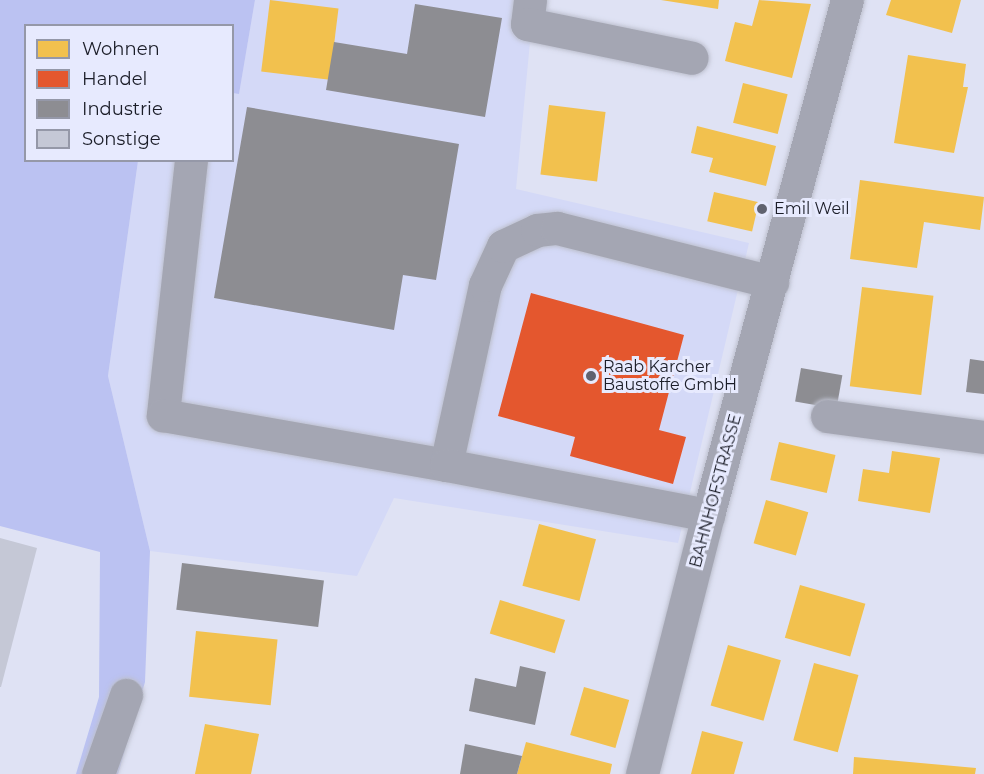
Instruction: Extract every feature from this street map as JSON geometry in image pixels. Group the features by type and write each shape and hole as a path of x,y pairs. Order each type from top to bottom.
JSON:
{"street":[{"path":"530,0 527,24 693,58"},
{"name":"BAHNHOFSTRASSE","path":"642,774 708,515 847,0"},
{"path":"191,162 163,415 446,465 708,515"},
{"path":"446,465 485,285 503,246 537,230 557,228 772,282"},
{"path":"827,416 984,437"},
{"path":"98,774 126,695"}],"shaded area":[{"path":"0,0 255,0 239,94 234,93 234,24 24,24 24,162 138,162 108,376 150,551 145,682 118,774 76,774 99,697 100,552 0,526"},
{"path":"255,0 534,0 516,189 749,243 678,543 394,498 357,576 150,551 108,376 138,162 234,162 234,93 239,93"}],"building: Wohnen":[{"path":"270,0 338,8 330,80 261,71"},
{"path":"661,0 719,0 718,9"},
{"path":"759,0 811,4 792,78 725,61 735,22 752,26"},
{"path":"891,0 961,0 952,33 886,15"},
{"path":"908,55 966,64 963,87 968,87 954,153 894,143"},
{"path":"743,83 788,94 778,134 733,123"},
{"path":"549,105 606,112 597,181 540,174"},
{"path":"697,126 776,146 766,186 709,172 713,158 691,153"},
{"path":"860,180 984,197 980,230 924,222 917,268 850,259"},
{"path":"714,192 759,202 752,232 707,221"},
{"path":"862,287 933,296 921,395 850,386"},
{"path":"779,442 836,455 827,493 770,480"},
{"path":"892,451 940,458 930,513 858,501 863,469 889,473"},
{"path":"766,500 808,512 796,555 754,543"},
{"path":"539,524 596,539 579,601 522,586"},
{"path":"800,585 865,604 850,657 785,638"},
{"path":"500,600 565,620 555,653 490,633"},
{"path":"196,631 278,640 271,705 189,697"},
{"path":"728,645 781,660 764,721 711,706"},
{"path":"814,663 858,675 838,752 793,740"},
{"path":"584,687 629,700 615,748 570,735"},
{"path":"205,724 259,734 251,774 195,774"},
{"path":"702,731 743,742 734,774 691,774"},
{"path":"526,742 612,764 610,774 517,774"},
{"path":"854,757 976,768 975,774 853,774"}],"building: Handel":[{"name":"Raab Karcher Baustoffe GmbH","path":"531,293 684,335 659,430 686,437 673,484 570,456 575,437 498,416"}],"building: Industrie":[{"path":"415,4 502,18 485,117 326,90 334,42 407,54"},
{"path":"247,107 459,144 436,280 403,275 394,330 214,298"},
{"path":"970,359 984,361 984,394 966,392"},
{"path":"801,368 842,375 836,409 795,401"},
{"path":"182,563 324,580 318,627 176,610"},
{"path":"520,666 546,672 535,725 469,711 475,678 516,687"},
{"path":"465,744 522,756 517,774 460,774"}],"building: Sonstige":[{"path":"0,538 37,548 1,687 0,687"}],"place":[{"name":"Emil Weil","path":"762,209"},
{"name":"Raab Karcher Baustoffe GmbH","path":"591,376"}]}
